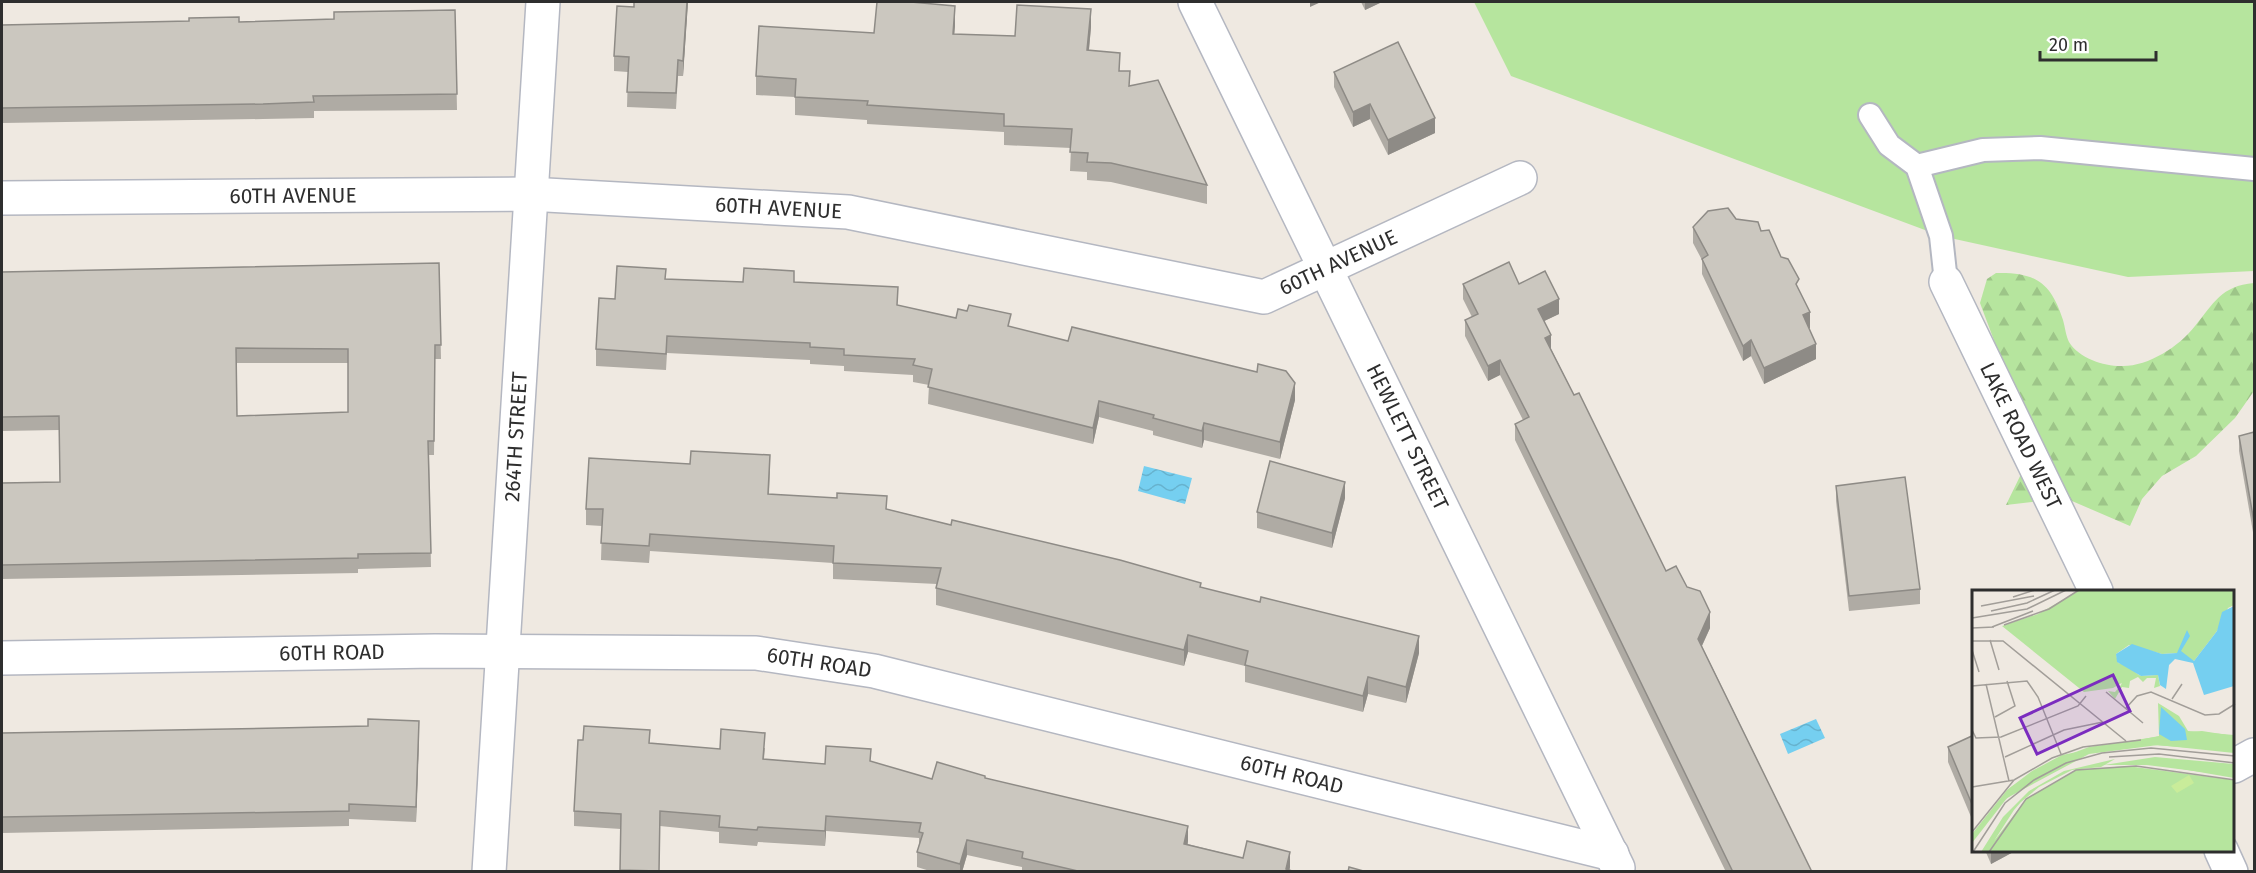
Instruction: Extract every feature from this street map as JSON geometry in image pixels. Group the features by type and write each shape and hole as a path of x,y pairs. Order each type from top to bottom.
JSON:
{"street":[{"name":"264TH STREET","path":"489,872 529,194 543,2"},
{"name":"HEWLETT STREET","path":"1196,2 1616,863"},
{"name":"60TH AVENUE","path":"2,198 529,194 848,212 1264,297 1520,178"},
{"name":"LAKE ROAD WEST","path":"1946,282 2096,590"},
{"name":"60TH ROAD","path":"2,658 502,651 756,653 874,671 1616,863"},
{"path":"2235,765 2254,755"},
{"path":"2222,852 2231,872"}],"lane":[{"path":"1870,115 1889,145 1917,166 1941,236 1946,282"},
{"path":"1917,166 1983,150 2040,148 2254,169"}],"green space":[{"path":"1474,2 2254,2 2254,271 2128,277 1941,236 1511,76"},
{"path":"1996,273 2022,275 2040,282 2058,307 2068,340 2073,348 2092,360 2121,366 2141,363 2162,354 2188,334 2219,297 2234,288 2254,283 2254,391 2235,418 2196,456 2162,476 2142,499 2130,526 2065,498 2006,505 2024,468 2019,407 1980,303 1987,279"}],"water":[{"path":"1144,466 1192,478 1185,504 1138,491"},
{"path":"1816,719 1825,738 1788,754 1780,734"}],"building":[{"path":"634,2 687,2 683,61 678,60 676,93 627,92 629,57 614,56 617,6 634,7"},
{"path":"877,2 955,6 953,34 1015,36 1017,5 1091,9 1087,50 1120,53 1119,71 1130,71 1129,86 1158,80 1207,185 1111,163 1087,162 1088,153 1070,152 1072,129 1004,126 1004,114 867,105 868,101 795,97 796,79 756,76 759,26 874,33"},
{"path":"455,10 457,94 313,96 314,102 263,104 2,108 2,25 189,21 189,18 239,17 239,22 334,19 334,12"},
{"path":"1398,42 1435,118 1388,140 1370,104 1353,112 1334,72"},
{"path":"1728,208 1736,219 1758,222 1761,231 1769,230 1781,257 1788,259 1799,279 1796,284 1810,312 1803,315 1816,344 1764,368 1751,340 1743,346 1702,259 1708,255 1693,227 1708,211"},
{"path":"1509,262 1519,284 1545,271 1559,299 1538,309 1551,335 1545,338 1574,395 1579,393 1666,571 1676,566 1687,587 1700,591 1710,612 1698,639 1812,872 1733,872 1515,424 1529,417 1500,360 1488,366 1465,320 1478,314 1463,284"},
{"path":"439,263 441,345 435,345 434,441 428,441 431,553 358,554 358,558 2,565 2,483 60,482 59,416 2,417 2,272","holes":["236,348 348,349 348,412 237,416"]},
{"path":"617,266 666,269 665,279 743,282 744,268 794,271 794,282 898,287 897,305 956,318 958,309 967,311 969,305 1011,314 1008,326 1068,341 1072,327 1257,372 1258,364 1286,371 1295,383 1280,442 1204,423 1202,431 1153,418 1154,415 1099,401 1093,428 928,387 932,369 913,365 915,359 844,355 844,349 810,347 810,343 667,336 666,354 596,349 599,298 615,299"},
{"path":"2254,432 2254,522 2239,436"},
{"path":"691,451 770,455 768,494 837,498 837,493 887,496 886,509 951,525 952,520 1120,560 1201,583 1200,587 1260,602 1261,597 1419,636 1406,687 1368,677 1363,696 1245,665 1248,651 1188,635 1184,650 936,588 941,568 833,563 834,546 650,534 649,546 601,543 603,509 586,509 589,458 690,464"},
{"path":"1270,461 1345,482 1332,533 1257,512"},
{"path":"1905,477 1920,589 1849,596 1836,486"},
{"path":"368,719 419,721 416,807 349,804 349,811 2,817 2,733 368,726"},
{"path":"584,726 650,730 649,743 720,749 721,729 765,733 763,759 825,764 826,746 871,749 870,761 932,779 937,762 985,776 985,778 1188,826 1184,844 1243,858 1247,841 1290,852 1286,869 1295,872 1082,872 1022,858 1023,852 967,840 960,864 917,852 923,833 919,832 921,823 826,816 825,831 758,827 757,830 719,827 720,816 660,811 659,871 620,870 621,814 574,811 578,740 583,740"},
{"path":"1972,736 1972,804 1948,747"},
{"path":"1349,867 1367,872 1348,872"}]}
